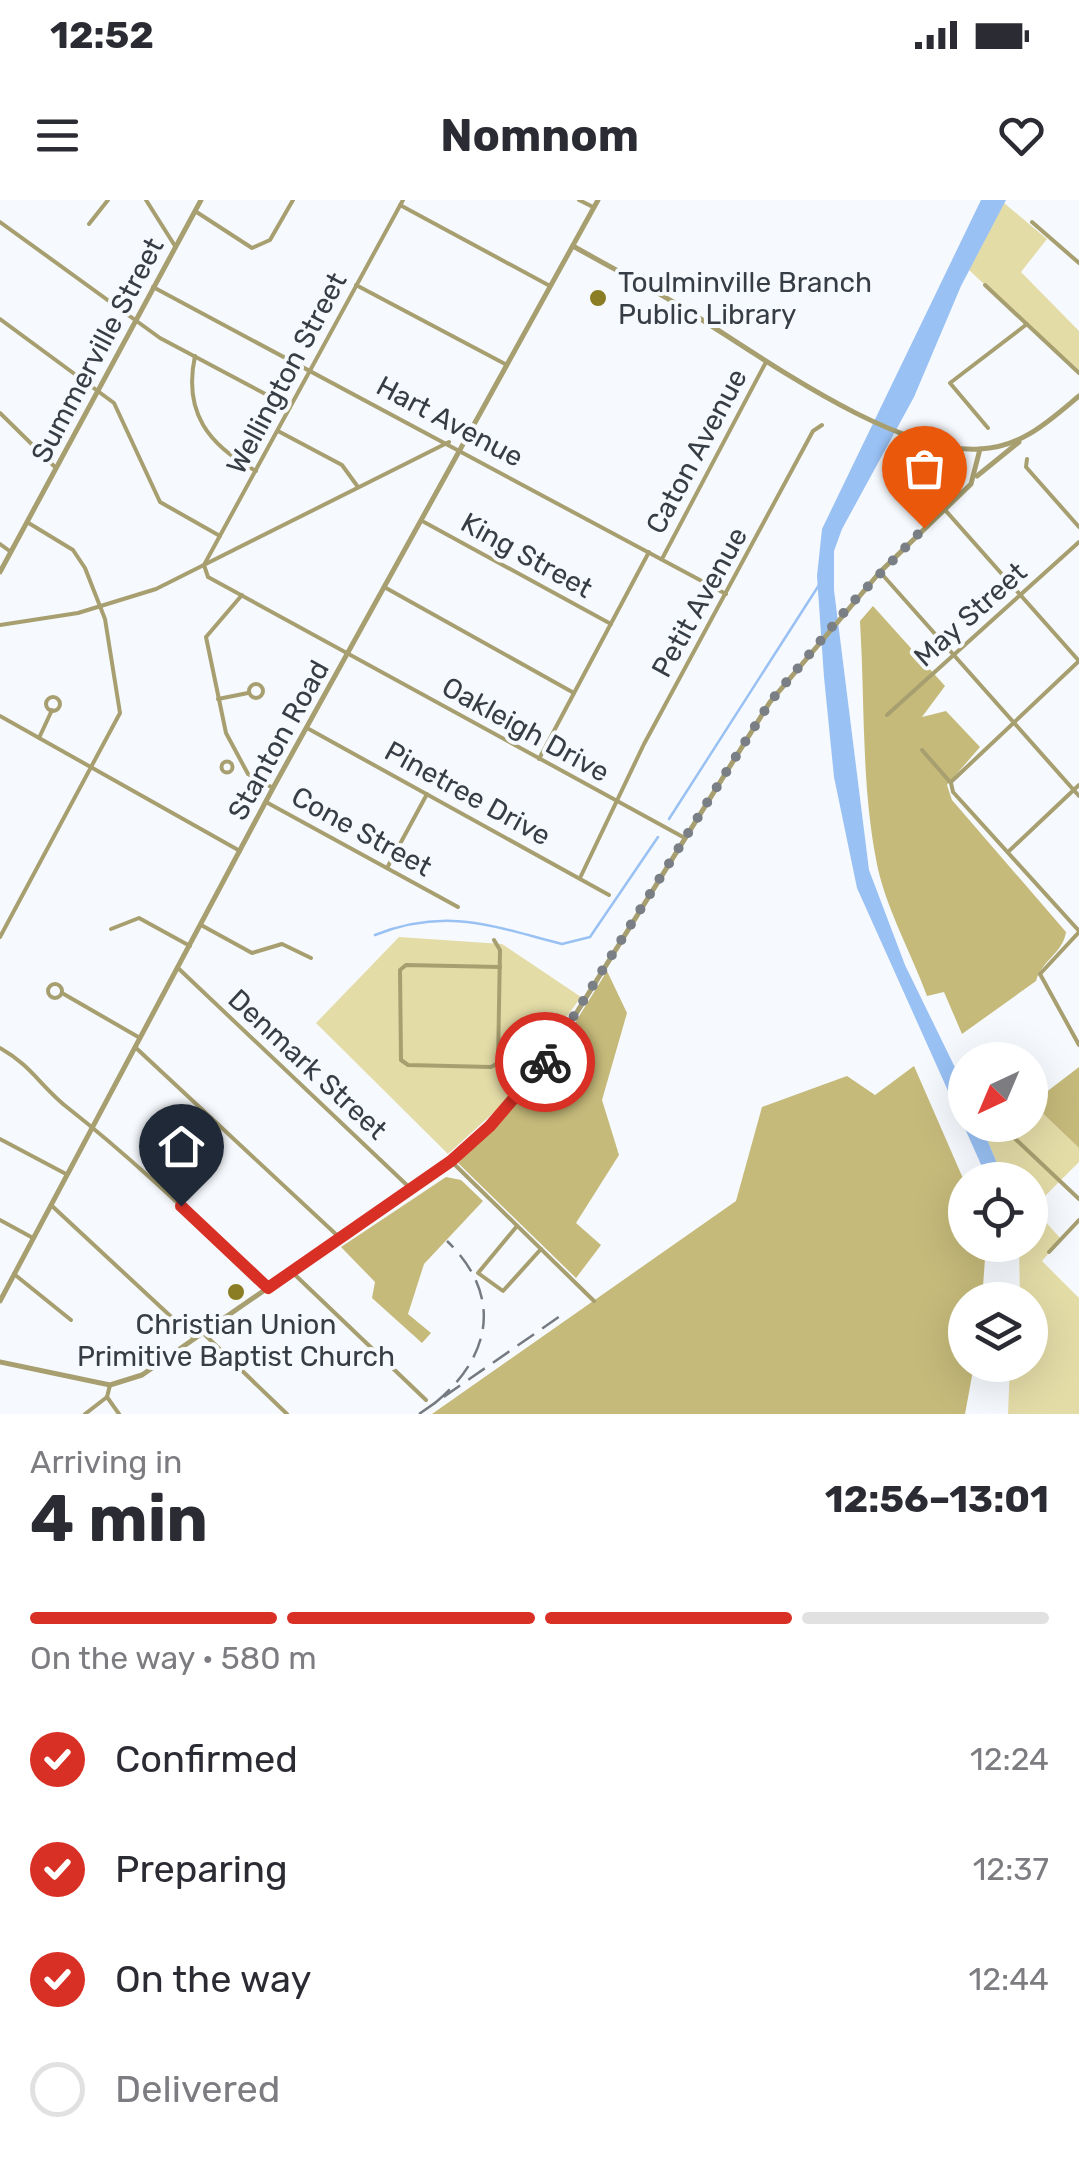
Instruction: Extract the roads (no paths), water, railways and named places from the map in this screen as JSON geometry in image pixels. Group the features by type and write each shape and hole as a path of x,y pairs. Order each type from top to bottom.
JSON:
{"street":[{"path":"89,224 108,200"},
{"path":"146,200 175,246"},
{"name":"Summerville Street","path":"0,572 201,200"},
{"path":"195,211 252,248 270,240 292,200"},
{"path":"579,200 594,208"},
{"name":"Stanton Road","path":"0,1302 273,788 424,522 598,200"},
{"path":"401,203 551,287"},
{"name":"Wellington Street","path":"204,565 401,203"},
{"path":"0,222 134,320 291,407"},
{"path":"1032,222 1079,263"},
{"path":"573,246 680,306 766,362 915,437 936,445 980,450 1024,439"},
{"path":"356,285 508,365"},
{"path":"984,285 1079,373"},
{"name":"Hart Avenue","path":"152,286 726,594"},
{"path":"0,319 114,404 160,502 220,536"},
{"path":"988,428 950,383 1027,324"},
{"path":"195,356 188,387 217,448 256,471"},
{"name":"Caton Avenue","path":"662,559 766,362"},
{"path":"0,1362 110,1385 142,1376 451,1161 514,1100 532,1077 758,718 809,653 880,572 975,478 1079,396"},
{"path":"0,413 56,468"},
{"name":"Petit Avenue","path":"580,878 644,744 813,431 822,425"},
{"path":"278,431 342,465 358,489"},
{"path":"0,625 100,606 156,589 449,442"},
{"path":"936,445 959,470 954,500"},
{"path":"975,478 980,450"},
{"path":"1027,459 1026,467 1079,527"},
{"path":"907,467 1079,661 951,783"},
{"path":"0,937 120,713 100,606 73,550 27,522"},
{"name":"King Street","path":"424,522 610,624"},
{"name":"May Street","path":"887,715 1079,542"},
{"path":"0,544 11,552"},
{"name":"Caton Avenue","path":"538,759 649,552"},
{"name":"Oakleigh Drive","path":"204,565 208,577 685,838"},
{"path":"880,572 1076,788 1079,796"},
{"path":"386,588 574,693"},
{"path":"242,595 206,637 226,733 248,774"},
{"path":"218,699 250,692"},
{"path":"39,738 52,710"},
{"path":"0,716 240,851"},
{"name":"Pinetree Drive","path":"307,728 609,895"},
{"path":"922,750 951,783 953,792 1079,932 1040,974 1079,1045"},
{"path":"232,768 273,788"},
{"path":"1008,852 1076,788"},
{"path":"387,868 427,794"},
{"name":"Cone Street","path":"266,802 458,907"},
{"path":"111,929 138,918 190,946"},
{"path":"201,925 252,953 282,944 311,958"},
{"path":"494,940 500,950 498,1063 506,1071 532,1077"},
{"path":"498,1063 491,1067 408,1066 401,1060 400,970 406,965 500,967"},
{"name":"Denmark Street","path":"178,968 411,1189"},
{"path":"62,993 140,1038"},
{"path":"135,1047 340,1238"},
{"path":"0,1048 27,1063 54,1096 94,1124 268,1288"},
{"path":"506,1071 505,1087 514,1100"},
{"path":"0,1138 67,1174"},
{"path":"1019,1142 1079,1199"},
{"path":"451,1161 594,1302"},
{"path":"51,1205 195,1339"},
{"path":"0,1220 33,1238"},
{"path":"1048,1252 1079,1220"},
{"path":"518,1226 478,1273 485,1282 504,1292 541,1249"},
{"path":"292,1272 426,1400"},
{"path":"14,1274 71,1320"},
{"path":"203,1334 287,1414"},
{"path":"85,1414 107,1396 110,1385"},
{"path":"107,1396 119,1414"}],"water":[{"path":"981,200 1006,200 961,286 914,397 842,529 834,551 834,590 869,870 905,965 948,1053 948,1091 857,888 834,777 824,677 817,576 822,529"},
{"path":"971,1142 988,1142 996,1162 980,1162"}],"waterway":[{"path":"669,819 819,585"},
{"path":"375,935 424,922 447,921 491,926 562,944 590,937 658,837"}],"railway":[{"path":"435,1403 469,1365 483,1325 477,1282 447,1241"},
{"path":"419,1414 566,1312"}],"place":[{"name":"Toulminville Branch Public Library","path":"598,298"},
{"name":"Christian Union Primitive Baptist Church","path":"236,1292"}]}
